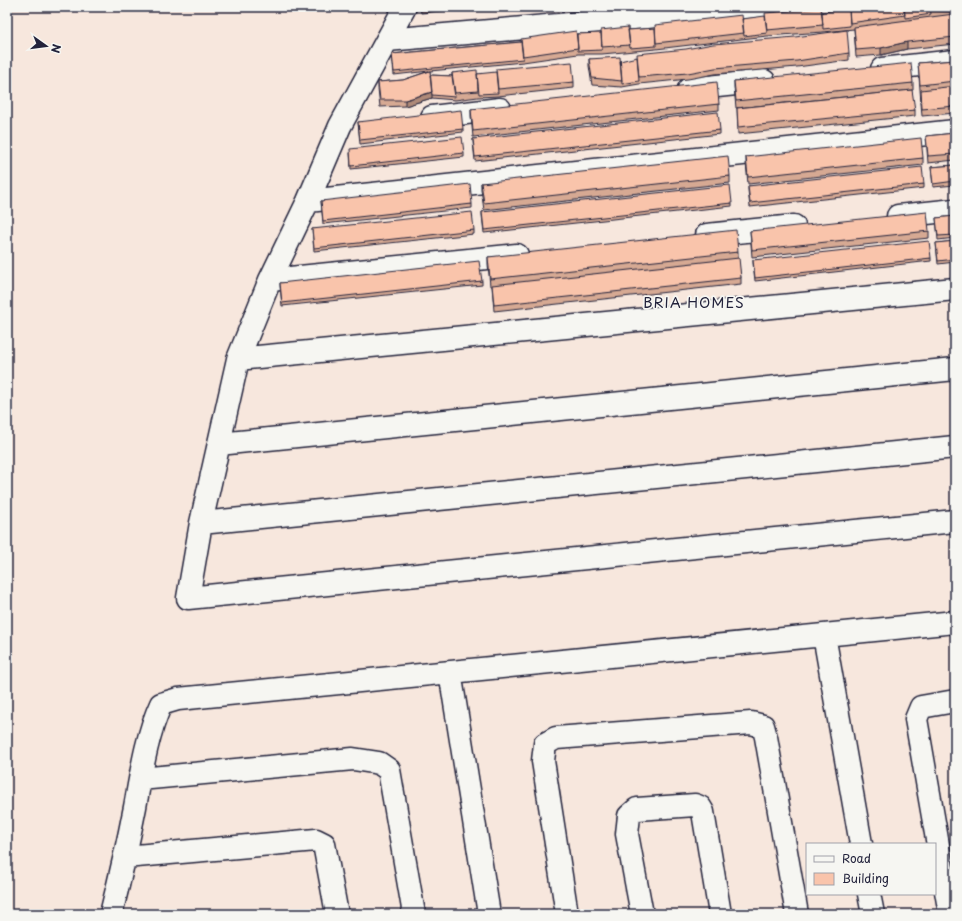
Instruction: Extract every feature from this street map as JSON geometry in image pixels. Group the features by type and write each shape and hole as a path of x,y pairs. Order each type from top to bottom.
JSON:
{"street":[{"path":"405,7 340,126 308,201 270,280 238,359 201,523 188,598 955,521"},
{"path":"387,40 765,7"},
{"path":"860,71 955,61"},
{"path":"671,91 782,80"},
{"path":"411,119 521,107"},
{"path":"340,126 364,124"},
{"path":"308,201 955,131"},
{"path":"876,218 955,210"},
{"path":"687,237 813,224"},
{"path":"270,280 538,253"},
{"path":"238,359 955,290"},
{"path":"218,444 955,369"},
{"path":"201,523 955,447"},
{"path":"111,914 125,857 140,779 156,715 161,704 178,699 955,622"},
{"path":"824,635 861,843"},
{"path":"450,672 489,914"},
{"path":"950,914 916,719 921,706 955,701"},
{"path":"567,914 543,762 545,744 556,738 751,723 763,726 766,737 797,914"},
{"path":"140,779 353,759 379,763 388,770 414,914"},
{"path":"642,914 627,834 629,816 637,809 695,805 700,807 703,812 720,914"},
{"path":"125,857 316,840 324,844 336,914"},
{"path":"869,895 873,914"}],"building":[{"path":"421,7 446,7 421,10"},
{"path":"849,7 904,7 905,15 850,23"},
{"path":"904,7 930,7 931,14 905,18"},
{"path":"931,7 955,7 955,12 931,10"},
{"path":"821,8 823,25 767,30 765,13"},
{"path":"849,9 850,26 823,29 822,12"},
{"path":"955,14 955,37 907,42 881,48 856,50 854,27"},
{"path":"742,15 744,33 656,43 655,25"},
{"path":"765,16 767,33 744,36 742,19"},
{"path":"628,27 630,45 602,47 601,30"},
{"path":"655,28 656,46 630,48 628,30"},
{"path":"847,30 849,53 797,61 715,68 688,73 639,77 637,54 686,49 713,44 795,37"},
{"path":"576,31 578,48 523,56 521,39"},
{"path":"601,33 602,50 578,51 577,34"},
{"path":"521,42 523,59 394,72 392,54"},
{"path":"620,57 622,81 592,78 589,59"},
{"path":"637,57 639,81 622,84 620,61"},
{"path":"955,60 955,81 920,85 918,63"},
{"path":"572,62 574,82 498,89 496,69"},
{"path":"911,63 913,83 736,101 734,81"},
{"path":"477,70 478,91 455,93 452,73"},
{"path":"430,71 432,92 405,100 380,100 378,82 403,80"},
{"path":"496,72 498,93 479,94 477,74"},
{"path":"430,75 452,76 455,97 432,95"},
{"path":"717,82 719,104 473,131 471,109"},
{"path":"955,86 955,106 922,109 921,90"},
{"path":"912,90 915,110 738,127 737,108"},
{"path":"461,110 463,129 360,140 358,122"},
{"path":"718,112 720,130 475,157 473,139"},
{"path":"955,133 955,154 928,156 926,136"},
{"path":"462,137 464,153 351,166 350,149"},
{"path":"921,138 923,158 748,177 746,157"},
{"path":"728,156 730,176 484,203 481,183"},
{"path":"955,165 955,181 933,184 931,167"},
{"path":"922,167 924,184 750,203 748,186"},
{"path":"470,184 472,204 323,221 321,201"},
{"path":"730,185 732,203 484,230 482,212"},
{"path":"472,212 474,230 314,248 312,229"},
{"path":"927,212 929,231 752,250 750,231"},
{"path":"955,216 955,235 938,236 936,218"},
{"path":"736,230 738,252 490,279 488,257"},
{"path":"929,241 931,258 755,278 753,260"},
{"path":"955,241 955,259 938,261 936,243"},
{"path":"739,258 741,278 494,305 492,285"},
{"path":"479,261 482,281 282,303 280,283"}],"district":[{"name":"BRIA HOMES","path":"694,303"}]}
